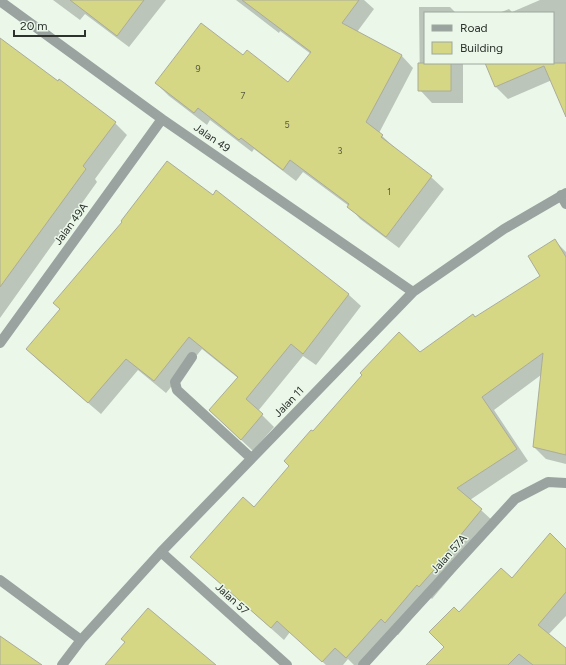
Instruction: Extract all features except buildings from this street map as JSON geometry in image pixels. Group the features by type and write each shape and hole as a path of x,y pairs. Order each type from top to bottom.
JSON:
{"street":[{"name":"Jalan 49","path":"0,1 162,119 413,292"},
{"name":"Jalan 49A","path":"0,343 162,119"},
{"name":"Jalan 11","path":"62,665 81,640 161,552 413,292 504,229 564,197"},
{"path":"192,357 175,382 177,390 251,458"},
{"name":"Jalan 57A","path":"363,665 515,499 548,482 566,483"},
{"name":"Jalan 57","path":"161,552 287,665"},
{"path":"0,580 81,640"}]}
